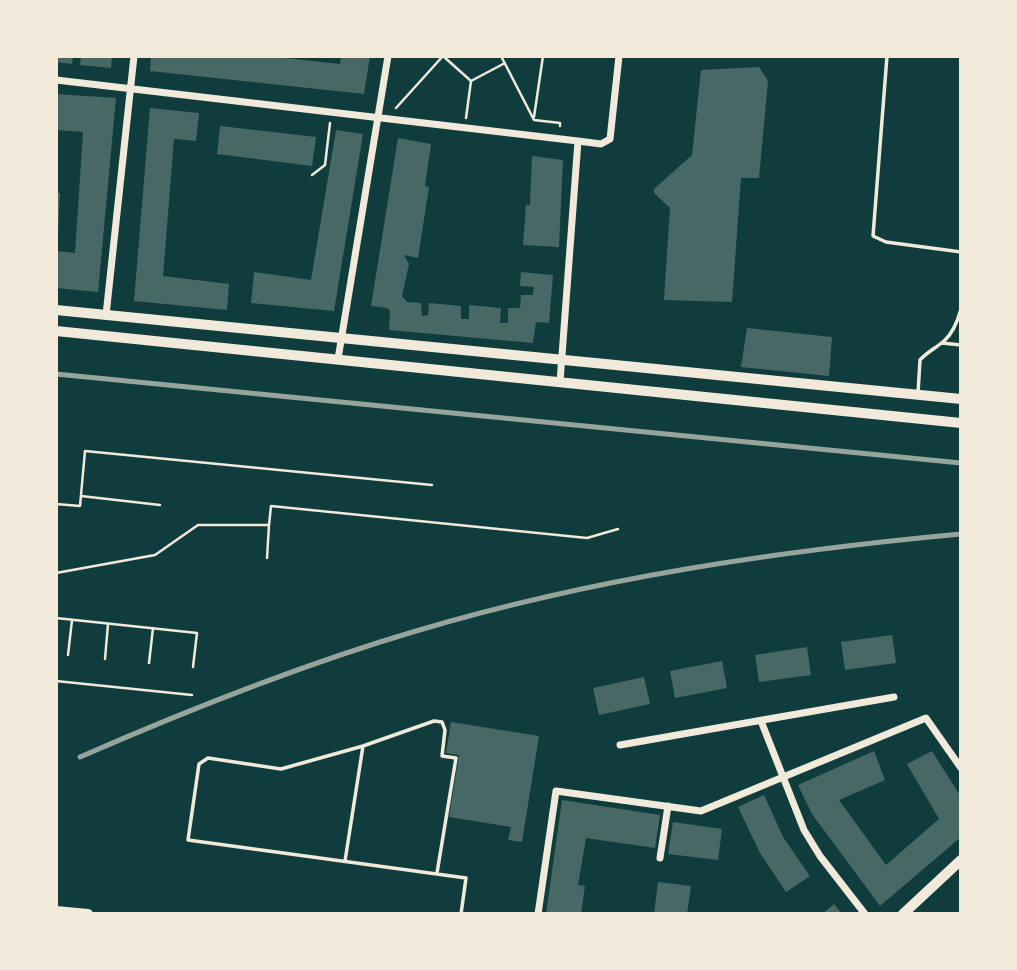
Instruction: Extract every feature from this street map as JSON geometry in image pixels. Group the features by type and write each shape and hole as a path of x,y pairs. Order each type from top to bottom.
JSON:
{"street":[{"path":"106,315 134,56"},
{"path":"338,359 388,56"},
{"path":"56,80 601,144 610,139 619,56"},
{"path":"560,382 578,141"},
{"path":"56,310 961,399"},
{"path":"56,331 961,423"},
{"path":"620,745 894,697"},
{"path":"538,914 556,791 701,811 926,718 961,768"},
{"path":"761,721 804,830 820,856 865,914"},
{"path":"660,858 668,806"},
{"path":"904,914 961,859"},
{"path":"56,911 88,914"}],"lane":[{"path":"887,56 873,236 886,242 961,252"},
{"path":"918,395 920,360 950,334 961,309"},
{"path":"942,343 961,345"},
{"path":"437,874 456,758 442,756 445,730 442,722 434,721 363,746 281,769 208,758 199,764 188,840 466,878 461,914"},
{"path":"345,861 363,746"}],"path":[{"path":"394,121 396,108 443,56 471,81"},
{"path":"501,56 534,120 560,123 558,139"},
{"path":"534,117 543,56"},
{"path":"471,81 505,63"},
{"path":"464,128 471,81"},
{"path":"312,176 325,165 332,112"},
{"path":"56,504 80,506 85,451 432,485"},
{"path":"81,496 160,505"},
{"path":"267,558 271,506 587,538 618,529"},
{"path":"56,573 155,555 197,523 269,526"},
{"path":"56,618 197,633 193,667"},
{"path":"68,654 72,620"},
{"path":"105,659 108,624"},
{"path":"149,663 153,628"},
{"path":"56,681 192,695"}],"building":[{"path":"56,56 73,56 72,64 56,62"},
{"path":"81,56 112,56 111,68 80,65"},
{"path":"151,56 266,56 340,64 341,56 370,56 364,94 150,71"},
{"path":"759,67 768,81 759,178 741,178 732,302 664,300 670,208 654,193 654,189 692,155 701,70"},
{"path":"56,94 116,98 98,292 56,288 56,251 75,253 83,132 56,130"},
{"path":"150,108 199,113 196,141 174,139 163,276 229,284 227,310 134,301"},
{"path":"220,126 316,137 312,166 217,154"},
{"path":"336,130 363,134 334,311 251,303 254,272 311,280"},
{"path":"398,138 431,144 425,186 429,187 418,258 404,255 409,264 402,296 407,302 421,303 422,316 428,315 429,303 461,306 461,319 469,319 469,305 501,308 500,323 508,323 508,308 520,308 521,295 533,295 534,287 520,286 521,272 553,275 549,323 536,322 533,343 389,330 390,311 387,308 371,306"},
{"path":"532,156 563,160 559,247 523,245 526,205 530,205"},
{"path":"56,193 60,193 58,234 56,234"},
{"path":"747,328 832,337 829,376 741,367"},
{"path":"892,635 896,663 845,670 841,642"},
{"path":"807,647 811,675 759,682 755,655"},
{"path":"722,661 727,688 675,698 670,671"},
{"path":"644,677 650,704 599,715 593,688"},
{"path":"451,722 539,736 522,842 508,840 511,827 449,817 459,755 446,753"},
{"path":"874,751 885,780 839,800 886,865 939,819 907,764 932,751 961,797 961,837 880,906 812,814 798,785"},
{"path":"764,795 783,837 810,876 786,892 760,853 738,807"},
{"path":"562,800 660,815 655,848 586,838 578,885 585,886 581,914 546,914"},
{"path":"673,822 722,829 718,860 668,854"},
{"path":"658,882 691,886 687,914 654,914"},
{"path":"834,904 842,914 822,914"}],"railway":[{"path":"56,374 961,463"},
{"path":"80,757 288,673 373,644 483,612 686,569 823,549 961,534"}]}
